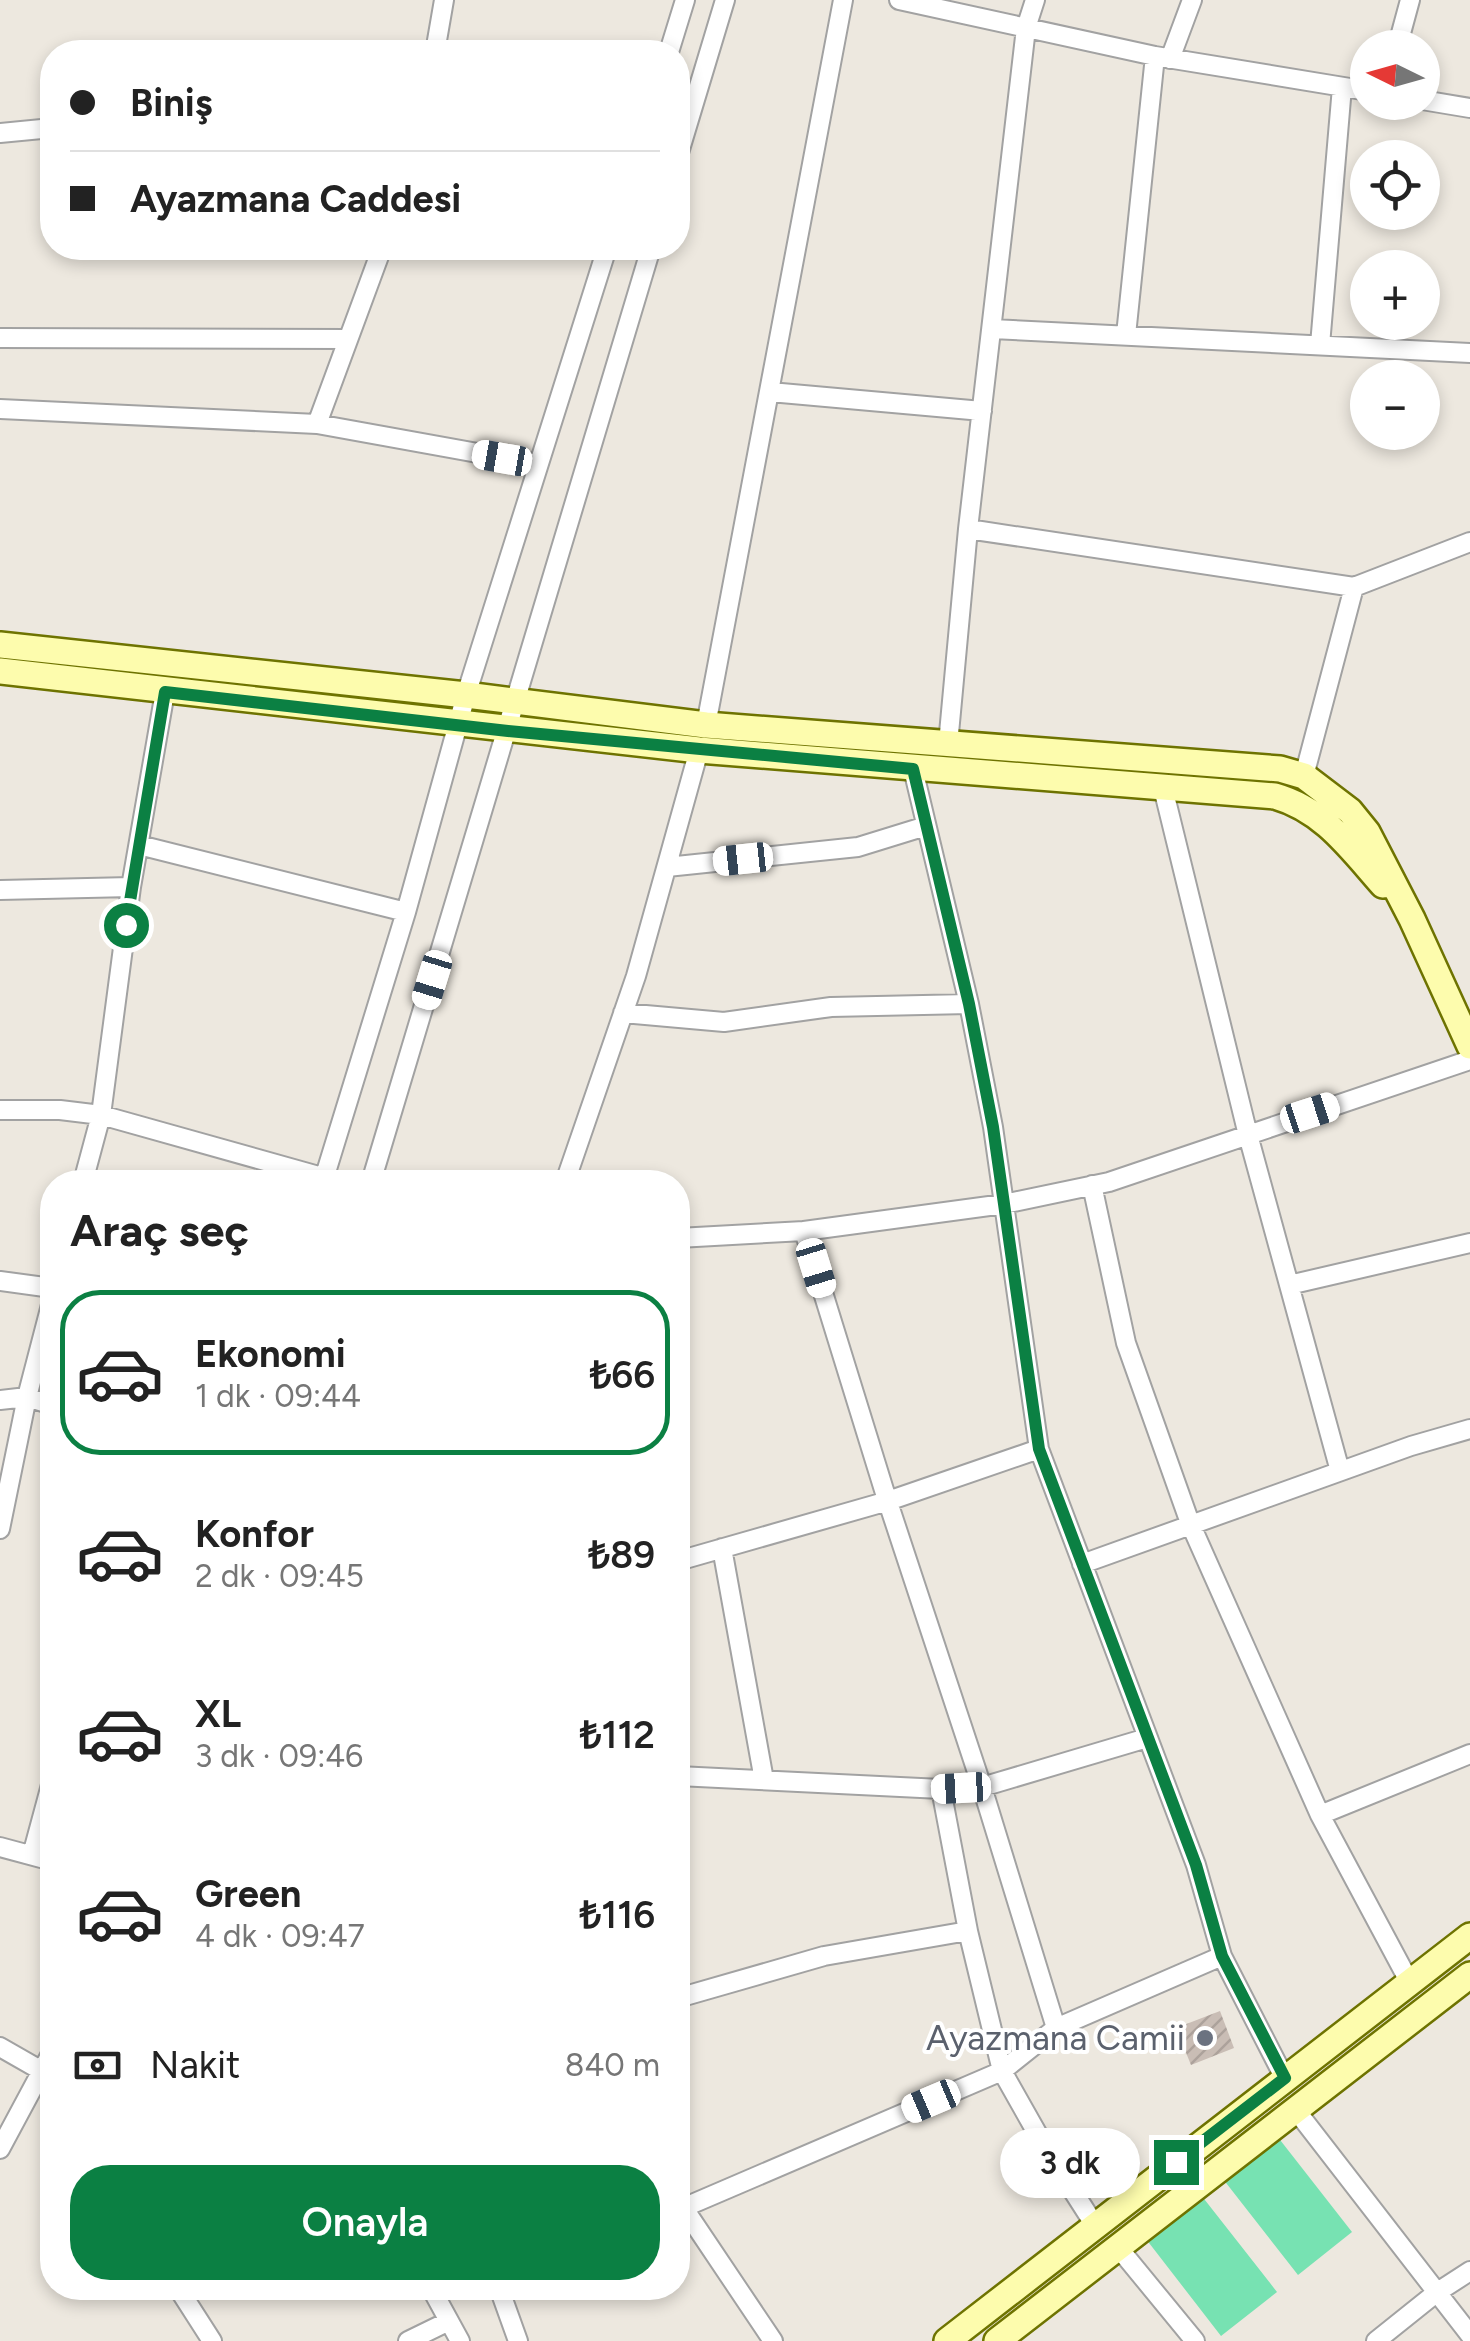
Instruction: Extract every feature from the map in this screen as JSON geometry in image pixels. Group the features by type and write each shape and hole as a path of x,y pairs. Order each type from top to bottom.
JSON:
{"main road":[{"path":"0,645 706,725 1280,770 1304,776 1350,811 1367,832 1470,1046"},
{"path":"0,672 699,750 1276,796 1299,803 1333,828 1412,920"},
{"path":"699,750 706,725"},
{"path":"913,769 915,742"},
{"path":"947,2341 1470,1936"},
{"path":"997,2341 1470,1975"},
{"path":"1318,2052 1338,2076"}],"street":[{"path":"437,40 444,0"},
{"path":"673,40 685,0"},
{"path":"690,116 725,0"},
{"path":"706,725 844,0"},
{"path":"899,0 1162,57 1350,88"},
{"path":"948,744 968,530 1026,28 1036,0"},
{"path":"1126,336 1162,57 1192,0"},
{"path":"1402,30 1410,0"},
{"path":"1320,345 1342,87"},
{"path":"1440,103 1470,108"},
{"path":"0,133 40,129"},
{"path":"317,424 378,260"},
{"path":"332,1170 466,695 603,260"},
{"path":"375,1170 647,260"},
{"path":"992,329 1470,353"},
{"path":"0,338 348,339"},
{"path":"770,392 982,411"},
{"path":"0,409 317,424 538,464"},
{"path":"968,530 1354,587 1470,542"},
{"path":"1304,776 1354,587"},
{"path":"87,1170 101,1116 131,887 165,692"},
{"path":"569,1170 623,1013 699,750"},
{"path":"913,769 969,1004 993,1127 1039,1449 1196,1865 1222,1956 1285,2078"},
{"path":"1163,788 1248,1136 1340,1470"},
{"path":"666,867 858,847 926,826"},
{"path":"138,845 406,912"},
{"path":"0,890 131,887"},
{"path":"623,1013 724,1022 831,1007 969,1004"},
{"path":"690,1237 804,1231 1004,1204 1092,1185 1470,1060"},
{"path":"0,1110 60,1110 101,1116 290,1170"},
{"path":"1092,1185 1126,1343 1190,1524 1320,1815 1410,1983"},
{"path":"804,1231 1056,2028"},
{"path":"1289,1285 1470,1243"},
{"path":"0,1281 40,1286"},
{"path":"0,1529 40,1347"},
{"path":"0,1400 27,1397 40,1401"},
{"path":"1082,1564 1340,1470 1470,1430"},
{"path":"690,1557 888,1501 1039,1449"},
{"path":"722,1548 764,1780"},
{"path":"690,1777 940,1789 982,1787 1147,1738"},
{"path":"1320,1815 1470,1754"},
{"path":"940,1789 968,1931 1002,2071 1094,2224"},
{"path":"32,1855 40,1825"},
{"path":"0,1847 40,1857"},
{"path":"690,1995 824,1956 968,1931"},
{"path":"690,2200 1002,2071 1056,2028 1222,1956"},
{"path":"0,2047 40,2067"},
{"path":"0,2149 40,2083"},
{"path":"1295,2109 1470,2335"},
{"path":"690,2221 773,2341"},
{"path":"1117,2246 1195,2341"},
{"path":"1376,2341 1436,2292 1470,2271"},
{"path":"186,2300 212,2341"},
{"path":"437,2300 460,2341"},
{"path":"503,2300 518,2341"},
{"path":"408,2341 449,2322"}],"green space":[{"path":"1277,2136 1352,2232 1298,2275 1223,2179"},
{"path":"1201,2195 1277,2292 1221,2336 1146,2239"}],"building":[{"name":"Ayazmana Camii","path":"1220,2011 1234,2048 1191,2065 1176,2028"}],"place":[{"name":"Ayazmana Camii","path":"1205,2038"}],"route":[{"path":"126,925 165,692 508,731 913,769 969,1004 993,1127 1039,1449 1196,1865 1222,1956 1285,2078 1176,2162"}]}
